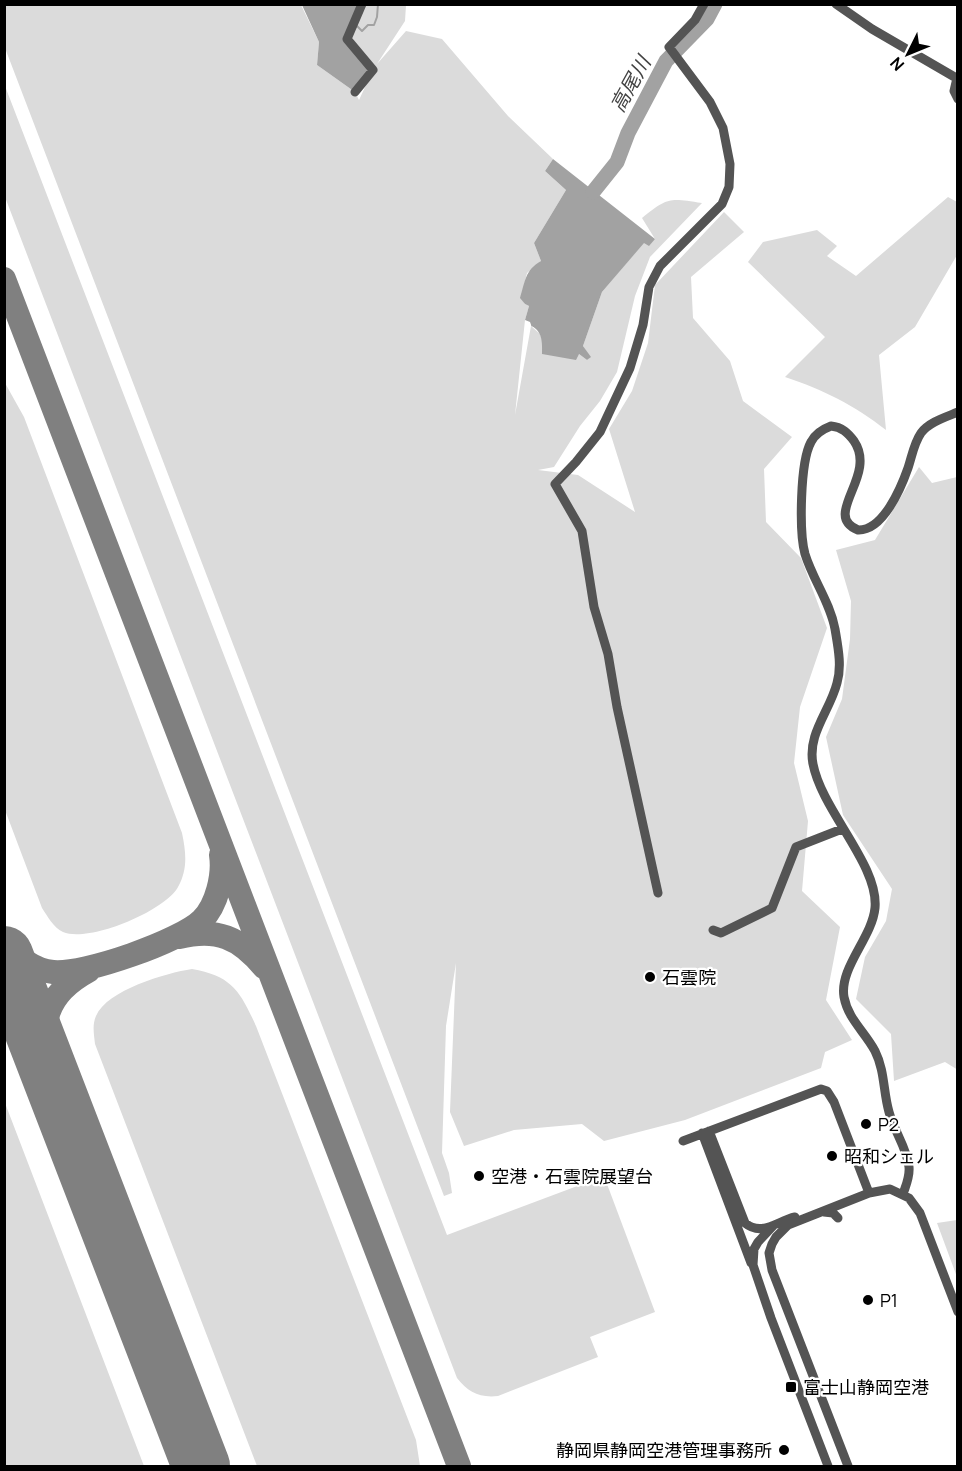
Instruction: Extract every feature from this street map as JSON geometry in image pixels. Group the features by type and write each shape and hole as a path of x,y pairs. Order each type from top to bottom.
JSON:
{"street":[{"path":"355,92 373,70 347,39 362,4"},
{"path":"658,893 617,707 608,654 594,607 582,531 555,484 600,432 630,368 643,325 649,286 660,266 722,204 729,187 730,164 723,128 710,102 669,47 695,20 704,4"},
{"path":"836,4 872,29 957,78 954,91 957,99"},
{"path":"903,1194 909,1166 889,1113 880,1062 872,1046 852,1020 843,994 844,982 868,932 875,907 871,882 819,784 812,761 816,732 835,691 840,668 831,614 803,546 803,470 811,441 825,428 838,426 850,436 861,458 860,472 848,501 845,518 853,528 864,530 876,524 894,500 908,468 914,447 923,430 957,412"},
{"path":"713,930 721,933 772,908 795,847 842,829"},
{"path":"683,1141 821,1089 826,1091 834,1102 869,1193"},
{"path":"705,1132 745,1223 752,1228 759,1230 791,1218 829,1212 838,1218"},
{"path":"705,1132 828,1467"},
{"path":"848,1467 770,1262 772,1244 788,1225 869,1193 890,1189 903,1194 915,1204 957,1312"},
{"path":"756,1275 753,1265 754,1249 762,1235 774,1225"}],"shaded area":[{"path":"5,5 301,5 319,42 317,65 355,92 359,100 373,70 349,33 362,5 406,5 405,21 377,64 406,31 442,39 508,116 553,159 545,171 566,190 534,243 541,261 527,273 521,298 529,306 525,320 515,415 531,326 540,334 542,340 579,354 587,360 590,357 583,346 602,292 644,242 655,239 642,218 669,201 702,203 650,257 635,296 617,372 600,401 580,426 554,467 538,470 578,475 635,512 609,429 632,391 648,343 655,285 724,212 744,232 691,277 693,318 730,361 743,401 792,437 764,469 766,522 801,558 827,628 800,707 794,763 808,821 802,891 840,927 826,1000 852,1040 825,1052 821,1068 685,1120 604,1141 582,1124 514,1130 464,1146 450,1112 456,963 446,1026 442,1153 449,1173 452,1193 444,1196 5,48"},
{"path":"302,5 362,5 347,39 373,70 355,92 317,65 319,42"},
{"path":"5,86 447,1235 604,1176 655,1312 590,1337 598,1357 498,1396 474,1393 457,1378 5,197"},
{"path":"553,159 655,239 649,246 644,243 602,292 583,346 591,357 587,360 579,354 576,360 542,354 540,335 530,322 525,320 529,306 520,298 529,272 541,261 534,243 566,190 545,171"},
{"path":"948,197 957,202 957,255 915,327 879,355 886,430 838,399 785,377 825,337 748,262 763,242 817,230 837,246 827,256 856,276"},
{"path":"5,383 24,417 182,833 185,860 183,874 178,887 170,896 143,915 90,933 63,932 56,927 42,908 5,810"},
{"path":"919,467 932,483 957,477 958,1070 945,1062 894,1081 891,1034 856,999 865,957 886,921 892,889 843,815 826,737 842,699 850,639 851,601 836,550 875,540"},
{"path":"192,969 217,976 233,987 245,1003 256,1026 416,1440 420,1466 257,1466 95,1044 96,1016 112,998 138,984"},
{"path":"5,1103 144,1466 5,1466"},
{"path":"958,1220 957,1277 937,1223"}],"waterway":[{"path":"356,25 362,31 368,25 374,25 378,4"},
{"name":"高尾川","path":"593,192 617,162 628,133 666,61 707,19 715,4"}],"taxiway":[{"path":"4,279 459,1466"},
{"path":"4,941 26,962 39,969 53,972 86,968 154,946 191,928 207,914 218,889 221,855"},
{"path":"179,937 193,934 226,937 246,948 264,967"},
{"path":"49,1070 45,1038 49,1012 62,990 88,971"}],"runway":[{"path":"4,955 201,1466"}],"place":[{"name":"石雲院","path":"650,977"},
{"name":"P2","path":"866,1124"},
{"name":"昭和シェル","path":"832,1156"},
{"name":"空港・石雲院展望台","path":"479,1176"},
{"name":"P1","path":"868,1300"},
{"name":"富士山静岡空港","path":"791,1387"},
{"name":"静岡県静岡空港管理事務所","path":"784,1450"}]}
